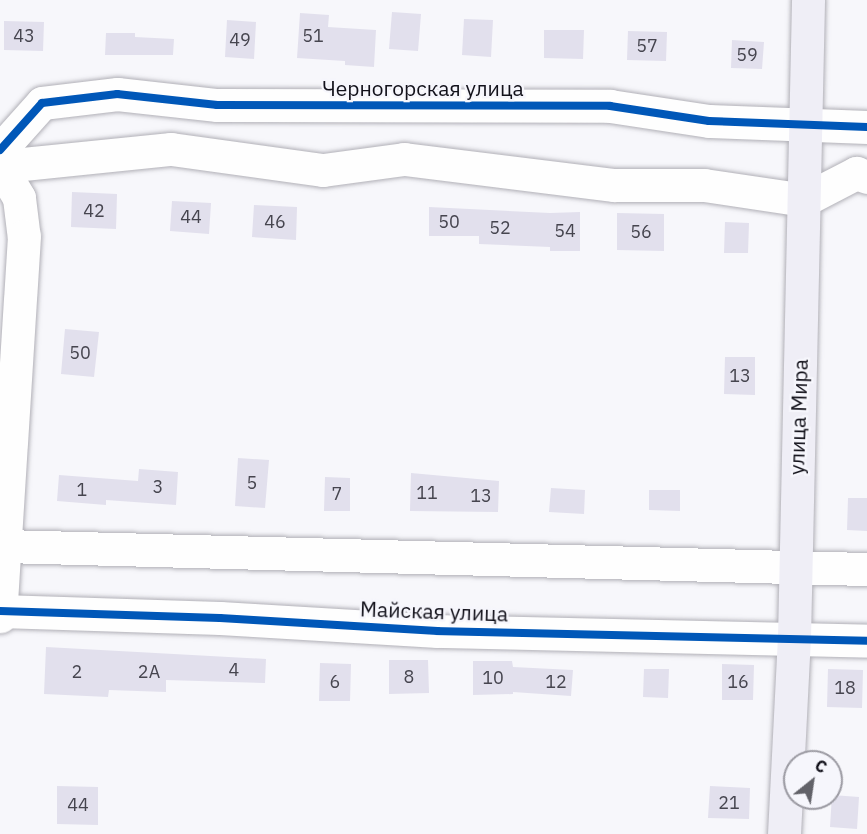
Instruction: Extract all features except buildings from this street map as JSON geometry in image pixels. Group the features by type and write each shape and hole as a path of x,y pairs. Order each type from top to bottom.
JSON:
{"main road":[{"name":"улица Мира","path":"784,834 794,639 808,0"}],"street":[{"name":"Черногорская улица","path":"0,150 42,104 117,94 217,105 610,106 709,121 867,127"},
{"path":"171,149 217,105"},
{"path":"0,160 23,164 171,149 323,170 404,159 614,184 704,185 804,200 856,173 867,177"},
{"path":"0,166 19,198 24,236 10,313 0,616"},
{"path":"3,554 867,569"},
{"name":"Майская улица","path":"0,611 220,618 438,631 867,641"}],"cycle path":[{"path":"0,150 42,103 117,94 217,105 610,106 709,121 867,127"},
{"path":"0,611 220,618 438,631 867,641"}]}
